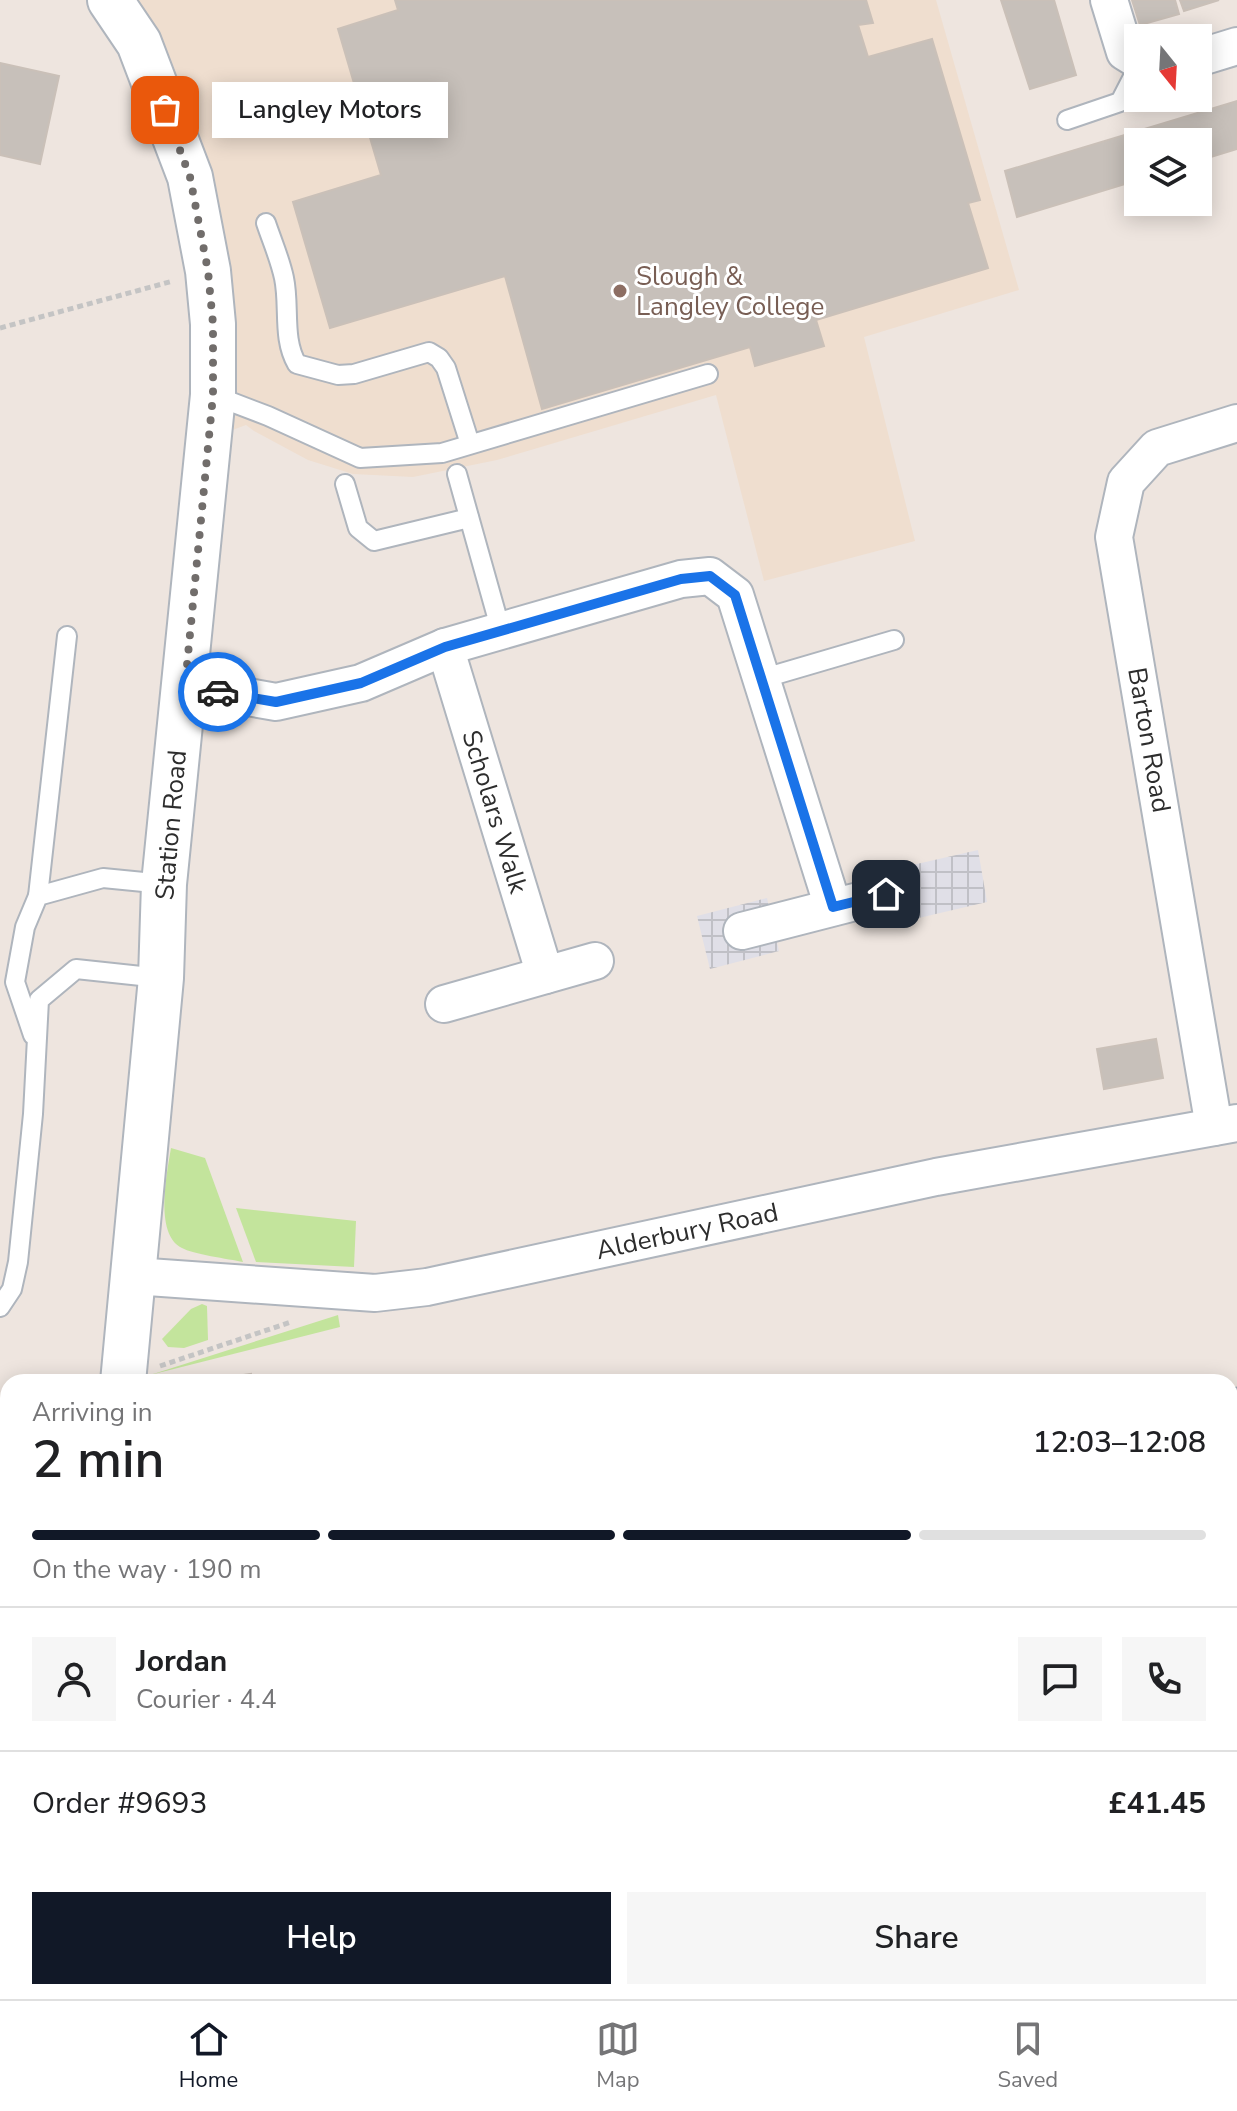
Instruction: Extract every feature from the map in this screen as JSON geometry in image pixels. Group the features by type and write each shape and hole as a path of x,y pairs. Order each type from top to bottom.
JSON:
{"main road":[{"name":"Station Road","path":"110,0 139,43 190,177 208,271 213,324 213,395 164,884 161,978 134,1276 137,1374"}],"street":[{"path":"1109,0 1124,36"},
{"path":"1212,54 1237,46"},
{"name":"Barton Road","path":"1225,1125 1114,537 1126,482 1157,448 1237,423"},
{"path":"185,686 276,702 361,683 445,647 681,579 710,576 735,595 833,907"},
{"name":"Scholars Walk","path":"445,647 545,975"},
{"path":"742,931 886,894"},
{"path":"444,1004 595,961"},
{"name":"Alderbury Road","path":"134,1276 375,1293 427,1287 936,1177 1225,1125"}],"lane":[{"path":"1067,120 1120,102 1124,90"},
{"path":"266,223 283,275 288,303 289,350 297,364 338,375 354,374 429,352 439,358 446,368 470,444"},
{"path":"213,395 360,458 442,453 708,374"},
{"path":"457,474 501,631"},
{"path":"345,484 358,528 374,541 469,518"},
{"path":"37,1045 15,982 25,927 38,896 67,636"},
{"path":"761,679 894,640"},
{"path":"38,896 103,878 164,884"},
{"path":"0,1307 12,1289 18,1262 33,1114 39,1000 76,969 161,978"}],"path":[{"path":"0,328 208,271"},
{"path":"140,1374 293,1321"}],"shaded area":[{"name":"Slough & Langley College","path":"135,0 936,0 1019,290 864,337 915,541 764,581 716,395 497,460 413,477 353,474 308,460 246,425 227,432"},
{"path":"978,850 987,902 906,921 895,869"},
{"path":"767,898 779,951 710,969 697,916"}],"green space":[{"path":"171,1148 205,1158 243,1262 187,1250 173,1241 164,1202"},
{"path":"236,1208 356,1221 354,1267 256,1262"},
{"path":"202,1304 207,1306 208,1340 184,1348 168,1347 162,1339 191,1309"},
{"path":"338,1315 340,1327 153,1374"}],"building":[{"path":"395,0 866,0 873,23 858,25 868,57 932,39 980,200 968,203 988,268 816,320 824,346 755,366 750,347 542,409 505,276 330,328 293,202 381,175 338,29 398,10"},
{"path":"1001,0 1054,0 1076,75 1030,89"},
{"path":"1132,0 1175,0 1179,14 1140,24"},
{"path":"1180,0 1219,0 1184,11"},
{"path":"0,63 59,76 40,164 0,155"},
{"path":"1237,101 1237,149 1212,157 1212,128 1148,128 1201,112 1212,112 1212,109"},
{"path":"1124,135 1124,184 1017,217 1005,171"},
{"path":"1156,1039 1163,1078 1104,1089 1097,1049"}],"way so far":[{"path":"165,110 190,177 208,271 213,324 213,395 185,686 218,692"}],"place":[{"name":"Langley Motors","path":"165,110"},
{"name":"Slough & Langley College","path":"620,291"}],"route":[{"path":"218,692 276,702 361,683 445,647 681,579 710,576 735,595 833,907 886,894"}]}
